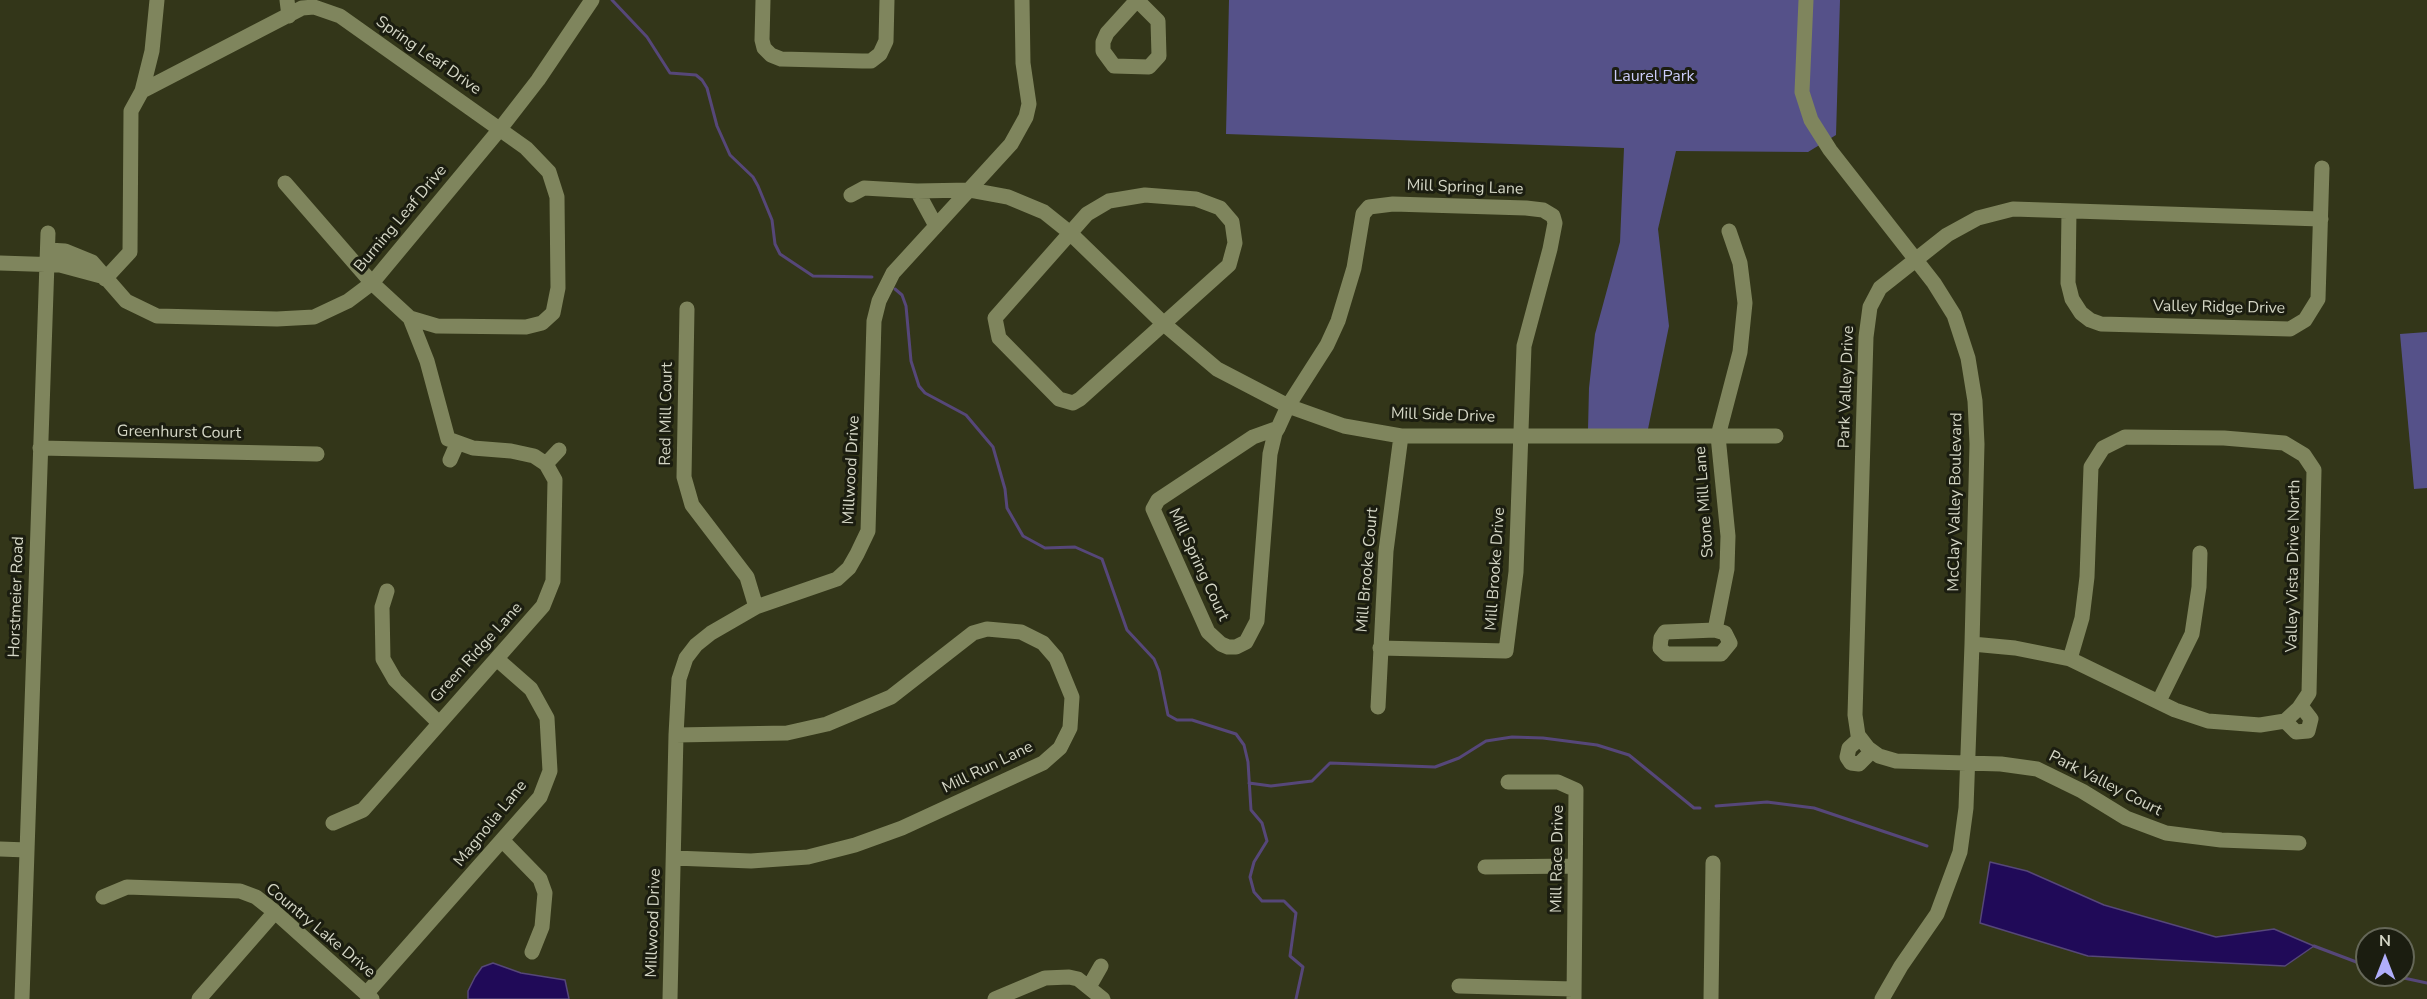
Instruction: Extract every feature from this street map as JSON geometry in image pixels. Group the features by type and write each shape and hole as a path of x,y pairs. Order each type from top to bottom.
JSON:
{"street":[{"path":"103,278 130,252 131,111 142,91 152,51 158,0"},
{"name":"Burning Leaf Drive","path":"0,263 47,257 103,278 126,301 157,316 277,319 314,317 348,301 372,283 500,129 538,80 592,0"},
{"path":"763,0 762,40 764,48 771,56 781,59 862,61 871,61 880,54 886,41 887,0"},
{"name":"Millwood Drive","path":"670,999 676,735 679,679 686,658 696,645 711,633 756,607 837,579 849,568 857,554 868,531 874,321 884,288 892,273 1011,144 1026,117 1029,104 1023,63 1022,0"},
{"path":"1137,0 1158,21 1159,56 1149,67 1114,66 1104,51 1103,42 1107,33 1137,0"},
{"name":"McClay Valley Boulevard","path":"1806,0 1802,92 1811,120 1830,150 1916,258 1954,315 1968,358 1975,400 1977,444 1972,644 1967,762 1960,852 1937,914 1901,966 1882,999"},
{"name":"Spring Leaf Drive","path":"142,91 288,8 314,7 340,16 526,148 549,172 557,197 558,288 553,313 542,323 526,327 434,325"},
{"path":"152,51 172,75"},
{"name":"Valley Ridge Drive","path":"2069,211 2068,283 2072,299 2081,313 2101,324 2290,329 2305,320 2318,299 2322,168"},
{"path":"285,183 372,283 410,318 421,346 448,439 473,448 511,451 534,456 546,464 559,450"},
{"name":"Mill Side Drive","path":"851,195 864,188 917,191 970,190 1008,197 1044,212 1069,232 1164,324 1217,369 1288,406 1344,426 1401,436 1776,436"},
{"path":"917,191 936,226"},
{"path":"1145,195 1196,199 1220,208 1232,222 1235,243 1229,265 1073,403 1059,399 999,338 995,318 1069,232 1087,214 1109,201 1145,195"},
{"name":"Mill Spring Lane","path":"1288,406 1327,345 1338,321 1354,268 1363,214 1369,207 1393,204 1543,210 1552,216 1555,223 1524,346 1521,436"},
{"name":"Park Valley Drive","path":"1872,751 1858,764 1851,763 1847,757 1850,748 1860,738 1855,705 1867,321 1870,307 1880,288 1947,235 1978,218 2013,209 2321,219"},
{"name":"Stone Mill Lane","path":"1715,630 1727,569 1728,536 1718,436 1740,352 1745,303 1740,263 1729,231"},
{"name":"Horstmeier Road","path":"22,999 48,233"},
{"name":"Red Mill Court","path":"687,309 684,477 692,505 747,577 756,607"},
{"path":"410,318 434,325 421,346"},
{"name":"Mill Spring Court","path":"1278,428 1253,437 1158,500 1153,509 1208,632 1228,647 1236,647 1246,642 1257,621 1270,454 1288,406"},
{"name":"Mill Brooke Court","path":"1378,707 1386,551 1401,436"},
{"name":"Mill Brooke Drive","path":"1380,648 1506,651 1516,572 1521,436"},
{"name":"Valley Vista Drive North","path":"2070,659 2082,618 2087,577 2091,466 2103,448 2125,437 2224,438 2284,443 2304,455 2314,470 2309,693 2301,706 2311,719 2308,731 2296,732 2285,720"},
{"path":"450,460 457,444"},
{"name":"Greenhurst Court","path":"40,448 317,454"},
{"name":"Green Ridge Lane","path":"333,824 363,810 438,722 498,660 543,606 553,581 555,480 546,464"},
{"path":"2159,701 2192,634 2199,587 2200,553"},
{"path":"387,591 381,607 383,659 395,680 438,722"},
{"name":"Mill Run Lane","path":"674,858 750,861 808,857 855,845 902,828 1043,763 1059,748 1070,729 1072,697 1056,658 1043,643 1021,632 987,629 973,633 891,697 827,724 787,733 676,735"},
{"path":"1972,644 2014,648 2070,659 2185,713 2208,721 2260,725 2285,720 2301,706"},
{"name":"Magnolia Lane","path":"369,996 540,797 550,771 550,742 543,706 531,689 498,660"},
{"path":"1860,738 1879,756 1896,761 1967,762"},
{"name":"Park Valley Court","path":"1967,762 2037,769 2082,791 2126,818 2166,834 2221,840 2299,843"},
{"name":"Mill Race Drive","path":"1508,782 1558,782 1576,790 1574,994"},
{"path":"503,842 540,879 545,893 543,927 532,952"},
{"path":"0,849 27,850"},
{"path":"1711,999 1713,863"},
{"path":"1485,867 1574,867"},
{"name":"Country Lake Drive","path":"103,897 127,887 240,891 256,897 275,912 369,996"},
{"path":"199,999 275,912"},
{"path":"1089,987 1101,966"},
{"path":"995,999 1045,978 1069,977 1078,979 1103,999"},
{"path":"1459,986 1574,994"}],"green space":[{"name":"Laurel Park","path":"1229,0 1840,0 1836,135 1808,152 1676,151 1658,229 1669,326 1648,429 1588,430 1589,388 1595,334 1620,242 1624,148 1226,134"},
{"path":"2427,332 2427,488 2414,489 2400,334"}],"shaded area":[{"path":"1990,862 2027,871 2104,905 2216,937 2274,929 2314,946 2285,966 2088,956 1980,923"},
{"path":"493,963 521,973 565,980 569,999 468,999 468,991 475,977 482,967"}],"waterway":[{"path":"612,0 647,37 670,73 696,75 702,80 707,88 717,126 730,155 753,177 758,186 772,220 775,244 780,254 813,276 872,277"},
{"path":"895,289 902,295 906,306 911,361 919,386 925,393 966,415 993,447 1005,489 1007,508 1023,536 1045,548 1075,547 1102,559 1127,630 1154,659 1159,671 1168,715 1177,720 1192,720 1236,734 1244,745 1248,762 1251,810 1262,823 1267,841 1254,862 1250,877 1254,892 1262,901 1284,901 1296,913 1290,956 1303,967 1296,999"},
{"path":"1249,783 1271,786 1312,781 1330,763 1435,767 1459,758 1486,741 1512,737 1543,738 1597,745 1629,755 1694,808 1700,808"},
{"path":"1716,806 1767,802 1814,808 1927,846"},
{"path":"2314,946 2355,961"},
{"path":"2415,980 2427,983"}]}
